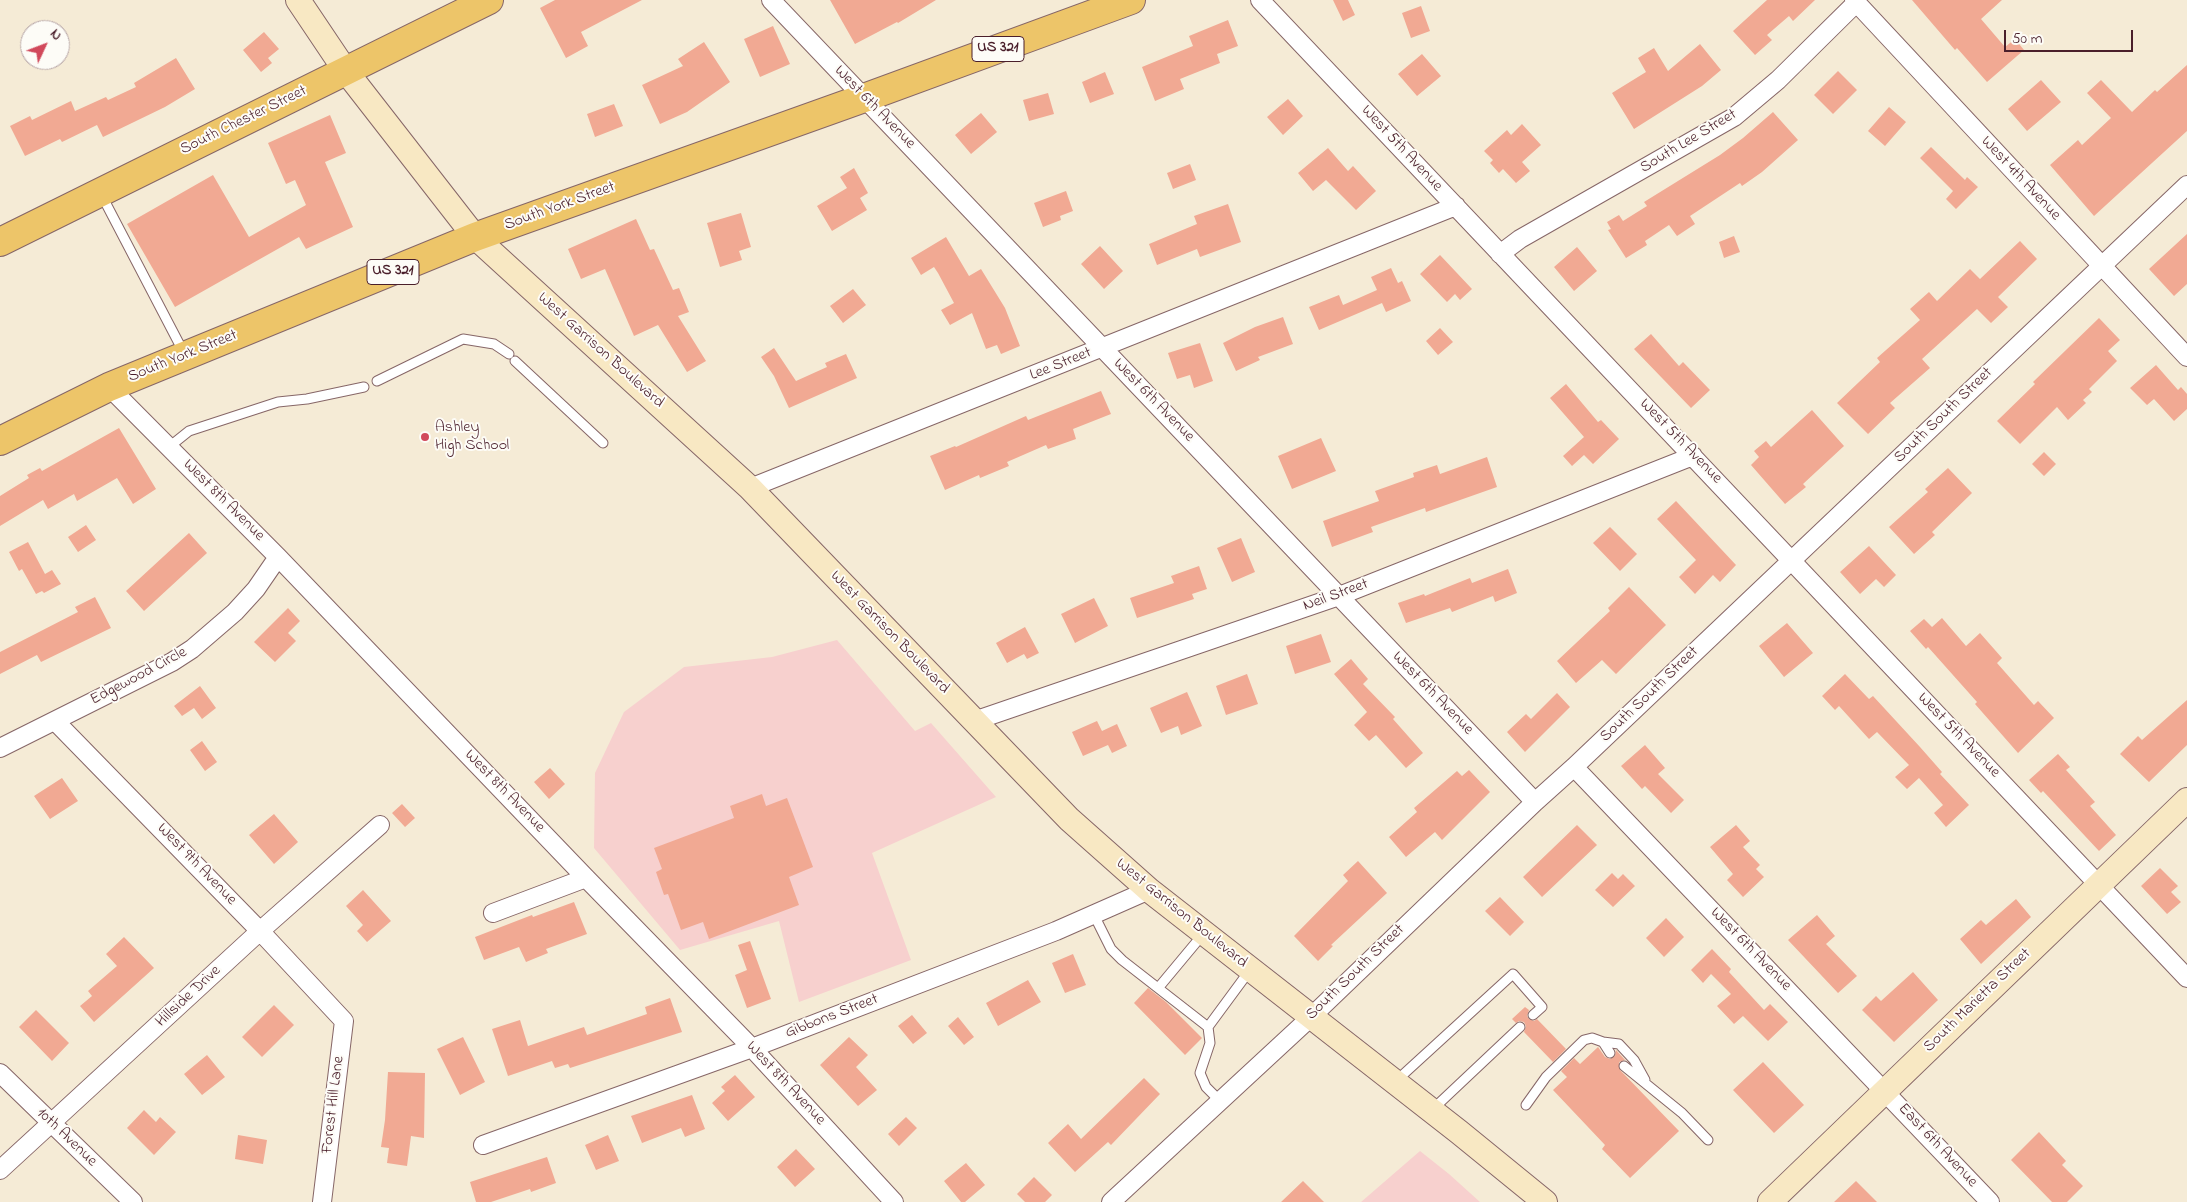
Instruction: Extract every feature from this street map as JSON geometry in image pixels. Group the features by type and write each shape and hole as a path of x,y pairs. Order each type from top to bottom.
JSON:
{"main road":[{"name":"West Garrison Boulevard","path":"298,0 346,70 475,237 750,488 1069,819 1149,890 1545,1202"},
{"name":"South Chester Street","path":"0,242 488,0"},
{"name":"South York Street","path":"0,442 109,387 475,237 1131,0"},
{"name":"South Marietta Street","path":"1770,1202 1884,1090 2187,800"}],"street":[{"name":"West 6th Avenue","path":"771,0 1535,802"},
{"name":"West 5th Avenue","path":"1260,0 2187,978"},
{"name":"South Lee Street","path":"1500,254 1520,239 1734,117 1778,80 1855,1"},
{"name":"West 4th Avenue","path":"1855,1 2187,357"},
{"name":"South South Street","path":"1111,1202 1311,1017 1535,802 2187,185"},
{"name":"Lee Street","path":"750,488 1456,206"},
{"name":"West 8th Avenue","path":"109,387 278,557 752,1048 894,1202"},
{"name":"Neil Street","path":"974,721 1339,596 1693,456"},
{"name":"Edgewood Circle","path":"0,748 172,662 192,649 235,612 256,589 278,557"},
{"name":"West 9th Avenue","path":"55,720 335,1011"},
{"name":"West 6th Avenue","path":"1574,767 1884,1090"},
{"name":"Hillside Drive","path":"0,1170 260,931 380,825"},
{"path":"493,913 586,878"},
{"name":"Gibbons Street","path":"483,1144 752,1048 1047,935 1149,890"},
{"name":"Forest Hill Lane","path":"322,1202 344,1021 335,1011"},
{"name":"10th Avenue","path":"0,1073 133,1202"},
{"name":"East 6th Avenue","path":"1884,1090 1990,1202"}],"lane":[{"path":"100,192 185,356"},
{"path":"377,381 463,339 494,344 512,357 603,443"},
{"path":"169,447 189,431 278,402 307,399 364,387"},
{"path":"1094,915 1111,949 1122,960 1208,1027"},
{"path":"1159,987 1204,933"},
{"path":"1220,1101 1206,1087 1200,1073 1210,1044 1208,1027 1250,970"},
{"path":"1394,1083 1513,974 1542,1006 1533,1015"},
{"path":"1431,1111 1520,1027"},
{"path":"1526,1106 1546,1077 1584,1040 1592,1038 1603,1042 1619,1044 1634,1060 1648,1085"},
{"path":"1603,1042 1610,1052"},
{"path":"1624,1066 1682,1113 1708,1140"}],"shaded area":[{"path":"837,640 915,731 931,723 996,797 872,853 911,960 799,1002 779,921 680,950 594,848 595,773 624,712 684,667 772,657"},
{"path":"1420,1151 1449,1174 1480,1202 1361,1202"}],"building":[{"path":"555,0 642,0 581,32 588,46 566,58 540,8"},
{"path":"830,0 936,0 898,23 855,44"},
{"path":"1333,0 1348,0 1355,15 1343,21"},
{"path":"1767,0 1815,0 1793,21 1789,16 1767,35 1772,40 1755,55 1733,31"},
{"path":"1912,0 2002,0 1981,19 2005,47 2015,39 2024,50 1987,82 1957,48 1955,50"},
{"path":"1421,6 1430,31 1411,38 1402,13"},
{"path":"1228,20 1238,46 1217,54 1220,63 1180,79 1184,89 1155,101 1142,67 1193,46 1189,36"},
{"path":"773,26 790,64 760,77 744,39"},
{"path":"264,32 279,49 268,58 272,63 261,72 243,50"},
{"path":"704,42 730,82 687,112 660,124 642,85 683,66 678,59"},
{"path":"1700,44 1721,70 1702,86 1634,129 1612,93 1646,72 1638,58 1654,48 1668,71"},
{"path":"1422,54 1441,76 1417,96 1398,74"},
{"path":"176,58 195,89 165,107 103,137 97,125 62,142 60,139 25,156 10,126 30,116 32,120 71,101 75,111 106,97 108,100 136,87 134,83"},
{"path":"2187,65 2187,131 2094,216 2050,165 2078,140 2082,145 2111,118 2087,93 2101,80 2132,112 2155,90 2157,92"},
{"path":"1838,71 1857,90 1833,114 1814,95"},
{"path":"1105,72 1114,94 1090,103 1082,82"},
{"path":"2041,80 2061,102 2027,131 2008,109"},
{"path":"1048,93 1054,114 1029,121 1023,100"},
{"path":"1288,99 1303,116 1283,135 1267,117"},
{"path":"614,104 623,126 595,137 587,114"},
{"path":"1889,107 1906,122 1885,146 1868,131"},
{"path":"1773,112 1798,140 1762,172 1742,186 1740,183 1690,216 1695,224 1677,236 1669,225 1645,241 1647,245 1626,258 1608,230 1611,229 1607,222 1619,215 1623,221 1647,206 1644,202 1720,155"},
{"path":"981,113 997,132 971,154 955,135"},
{"path":"330,115 346,153 325,162 353,227 306,249 299,237 175,307 127,224 213,175 249,237 306,205 295,180 286,184 268,143"},
{"path":"1522,124 1541,145 1522,162 1530,171 1516,183 1503,169 1499,173 1490,163 1493,160 1484,151 1507,130 1511,135"},
{"path":"1931,147 1965,180 1967,177 1978,187 1956,209 1946,199 1953,191 1920,158"},
{"path":"1328,148 1348,171 1353,166 1376,191 1356,210 1326,180 1313,191 1298,173"},
{"path":"1190,164 1196,180 1173,189 1167,173"},
{"path":"854,168 868,193 860,198 867,210 832,231 817,206 847,188 840,177"},
{"path":"1066,191 1073,211 1060,216 1061,220 1043,227 1034,203"},
{"path":"1228,204 1241,242 1200,257 1197,249 1157,265 1149,244 1197,224 1194,216"},
{"path":"741,213 751,247 739,251 742,260 720,267 707,223"},
{"path":"636,219 650,250 654,249 673,290 679,288 689,312 678,316 706,361 687,372 658,325 634,336 605,269 581,279 568,249"},
{"path":"2187,234 2187,284 2174,296 2149,269"},
{"path":"1734,236 1740,252 1724,258 1719,242"},
{"path":"946,237 969,276 981,269 1005,308 1020,346 1001,354 997,345 986,349 972,313 950,325 941,310 954,303 938,273 934,267 921,275 911,258"},
{"path":"2020,241 2037,259 1998,297 2008,307 1991,323 1977,309 1922,359 1930,368 1890,403 1895,408 1868,434 1837,403 1880,362 1877,358 1920,320 1910,309 1929,292 1937,301 1970,269 1980,279"},
{"path":"1100,246 1123,271 1104,289 1081,264"},
{"path":"1577,247 1597,271 1574,291 1554,267"},
{"path":"1440,255 1472,289 1460,300 1455,294 1447,302 1420,274"},
{"path":"1391,268 1398,283 1402,281 1411,301 1386,312 1382,303 1319,330 1309,307 1339,295 1343,305 1377,290 1371,277"},
{"path":"853,289 866,305 843,323 830,306"},
{"path":"1283,317 1293,344 1258,357 1260,360 1236,371 1223,343 1255,327"},
{"path":"2099,318 2120,340 2108,351 2117,361 2089,389 2092,392 2083,400 2086,403 2068,420 2057,407 2020,444 1997,421 2035,384 2033,382"},
{"path":"1440,328 1453,342 1438,355 1426,341"},
{"path":"1651,334 1679,366 1683,362 1710,390 1691,408 1634,349"},
{"path":"1200,343 1213,381 1194,388 1190,375 1177,379 1168,353"},
{"path":"774,348 796,381 827,367 825,363 846,354 857,378 789,408 774,376 761,357"},
{"path":"2156,365 2178,390 2181,387 2187,394 2187,409 2174,421 2154,399 2147,405 2130,388"},
{"path":"1566,384 1598,422 1601,420 1619,439 1593,464 1584,455 1572,466 1563,456 1584,437 1550,398"},
{"path":"1101,391 1111,414 1073,429 1076,439 1048,449 1046,445 1007,462 1009,466 980,478 979,475 945,490 930,456 956,447 1026,416 1028,420"},
{"path":"1812,410 1844,446 1803,484 1806,487 1785,504 1751,465 1759,457 1754,451 1766,441 1771,447"},
{"path":"119,428 156,489 133,504 117,478 77,501 74,494 48,509 43,500 0,526 0,496 29,478 27,475 40,468 42,471"},
{"path":"1321,438 1336,471 1292,489 1278,456"},
{"path":"2044,452 2056,464 2044,476 2032,464"},
{"path":"1487,457 1497,487 1426,512 1425,508 1371,527 1373,532 1332,547 1323,521 1379,501 1375,491 1414,477 1413,473 1437,465 1440,474"},
{"path":"1948,468 1972,493 1932,532 1935,535 1914,554 1889,527 1928,492 1925,489"},
{"path":"1676,501 1736,565 1720,582 1713,575 1695,594 1679,577 1696,560 1657,519"},
{"path":"86,525 96,540 78,552 68,537"},
{"path":"1610,527 1637,554 1620,571 1593,543"},
{"path":"189,533 207,553 144,611 126,591"},
{"path":"1241,538 1255,572 1232,582 1217,548"},
{"path":"28,542 45,574 52,570 61,584 44,593 42,591 36,594 22,569 19,571 9,552"},
{"path":"1869,546 1896,575 1884,587 1876,579 1860,594 1840,572"},
{"path":"1199,566 1207,589 1192,594 1194,599 1137,618 1130,598 1174,583 1171,576"},
{"path":"1508,569 1517,593 1495,602 1493,596 1452,612 1450,608 1406,623 1398,603 1424,594 1425,596 1470,578 1472,583"},
{"path":"1629,587 1666,625 1616,674 1602,660 1576,683 1557,661 1610,611 1608,608"},
{"path":"95,597 111,628 41,662 37,655 0,674 0,652 78,612 75,607"},
{"path":"1094,598 1108,626 1075,643 1061,614"},
{"path":"288,608 300,621 288,633 296,641 275,662 254,642"},
{"path":"1942,618 1966,646 1980,633 2002,658 1997,663 2034,705 2038,701 2054,718 2018,753 1975,704 1977,702 1928,647 1926,649 1910,631 1924,619 1932,627"},
{"path":"1787,623 1813,653 1784,677 1759,646"},
{"path":"1025,627 1039,653 1027,659 1024,654 1007,663 996,643"},
{"path":"1321,634 1331,662 1295,674 1286,646"},
{"path":"1351,659 1368,679 1363,684 1395,717 1393,719 1423,753 1406,768 1376,735 1369,741 1354,725 1367,712 1334,674"},
{"path":"1247,674 1258,704 1226,715 1216,686"},
{"path":"1845,674 1869,699 1873,696 1920,747 1942,772 1940,774 1969,805 1946,827 1934,813 1943,805 1919,778 1907,789 1895,777 1909,765 1877,732 1869,739 1839,706 1835,710 1822,696"},
{"path":"200,686 216,708 202,719 194,708 182,716 174,706"},
{"path":"1187,692 1202,726 1181,735 1178,726 1161,733 1150,708"},
{"path":"1557,693 1570,707 1525,752 1507,732 1526,714 1531,719"},
{"path":"2187,700 2187,745 2149,782 2120,754 2138,736 2142,740"},
{"path":"1097,721 1102,731 1117,724 1127,746 1112,753 1108,745 1083,756 1072,732"},
{"path":"202,741 217,762 205,771 190,750"},
{"path":"1645,745 1665,768 1658,774 1684,800 1671,813 1645,786 1642,789 1621,766"},
{"path":"2058,754 2070,767 2066,770 2095,802 2090,806 2116,835 2099,851 2043,791 2041,793 2029,780"},
{"path":"550,768 565,784 549,799 534,782"},
{"path":"1469,770 1490,792 1442,840 1435,832 1406,857 1389,837 1417,812 1414,808 1457,771 1462,776"},
{"path":"62,778 78,801 50,819 34,796"},
{"path":"762,794 766,806 787,798 813,867 789,877 799,905 709,939 703,922 681,930 668,894 664,895 656,872 662,869 654,848 734,818 730,806"},
{"path":"402,804 415,818 405,827 392,813"},
{"path":"274,814 298,842 274,864 249,835"},
{"path":"1577,825 1597,845 1542,897 1523,877"},
{"path":"1736,825 1750,841 1743,847 1760,865 1756,869 1764,877 1743,897 1727,880 1733,874 1710,847"},
{"path":"1358,861 1387,893 1331,945 1333,946 1318,961 1294,936 1348,881 1343,875"},
{"path":"2160,868 2178,886 2171,892 2181,902 2167,914 2141,886"},
{"path":"1612,873 1618,879 1623,874 1635,886 1613,907 1595,890"},
{"path":"363,890 391,921 367,942 357,931 363,925 346,906"},
{"path":"1500,897 1524,922 1510,936 1485,911"},
{"path":"2016,899 2031,917 1981,964 1960,939 1981,920 1986,925"},
{"path":"574,902 587,934 546,949 548,953 526,962 519,947 484,960 475,937 532,915 533,917"},
{"path":"1817,915 1835,936 1826,944 1857,976 1838,993 1788,940"},
{"path":"1666,918 1684,937 1664,957 1646,938"},
{"path":"124,937 154,968 94,1022 80,1006 92,996 88,991 117,966 106,954"},
{"path":"750,941 771,999 747,1008 735,975 747,970 738,945"},
{"path":"1712,949 1731,969 1729,972 1764,1010 1770,1004 1788,1022 1768,1041 1743,1016 1734,1024 1717,1006 1731,994 1711,974 1703,983 1691,970"},
{"path":"1073,954 1086,985 1065,993 1052,963"},
{"path":"1913,972 1938,1000 1894,1042 1862,1010 1876,996 1881,1001"},
{"path":"1028,980 1041,1002 998,1026 986,1003"},
{"path":"1148,988 1166,1002 1202,1038 1185,1055 1134,1003"},
{"path":"670,998 682,1032 570,1068 568,1064 555,1068 552,1061 508,1076 492,1029 520,1020 528,1046 584,1027 587,1035 647,1014 645,1007"},
{"path":"274,1005 294,1025 262,1057 242,1037"},
{"path":"1525,1007 1529,1010 1527,1016 1529,1019 1534,1021 1537,1019 1566,1049 1553,1062 1524,1032 1526,1026 1524,1022 1519,1021 1516,1023 1512,1019"},
{"path":"36,1010 69,1043 52,1061 19,1027"},
{"path":"912,1015 927,1033 913,1044 898,1026"},
{"path":"958,1017 974,1037 964,1045 948,1026"},
{"path":"463,1037 485,1082 460,1095 437,1049"},
{"path":"849,1037 868,1055 856,1067 877,1090 858,1106 820,1065"},
{"path":"1598,1047 1605,1057 1610,1059 1615,1056 1616,1050 1625,1060 1619,1062 1620,1070 1679,1131 1630,1178 1602,1149 1605,1145 1553,1090 1567,1077 1561,1071 1574,1058 1580,1064"},
{"path":"207,1055 225,1077 202,1095 184,1074"},
{"path":"1763,1062 1804,1105 1774,1133 1733,1090"},
{"path":"388,1072 425,1073 424,1138 411,1136 407,1166 387,1163 389,1148 381,1147"},
{"path":"735,1075 755,1097 728,1121 712,1103 725,1091 721,1087"},
{"path":"1144,1078 1160,1094 1111,1145 1108,1142 1075,1172 1048,1143 1068,1124 1081,1139"},
{"path":"692,1095 705,1129 685,1137 681,1128 642,1143 631,1116"},
{"path":"144,1110 156,1122 160,1117 176,1132 154,1155 127,1128"},
{"path":"906,1117 917,1128 899,1146 888,1134"},
{"path":"2039,1132 2066,1161 2062,1165 2083,1186 2067,1202 2052,1202 2011,1160"},
{"path":"238,1135 267,1140 263,1164 235,1159"},
{"path":"608,1135 619,1161 596,1170 585,1145"},
{"path":"796,1149 815,1169 795,1187 777,1167"},
{"path":"547,1157 556,1183 531,1192 530,1189 491,1202 476,1202 470,1182"},
{"path":"966,1163 985,1185 965,1202 961,1202 944,1181"},
{"path":"1034,1177 1052,1195 1045,1202 1025,1202 1017,1194"},
{"path":"1303,1181 1324,1202 1281,1202"},
{"path":"1856,1181 1877,1202 1834,1202"}],"place":[{"name":"Ashley High School","path":"425,437"}]}
